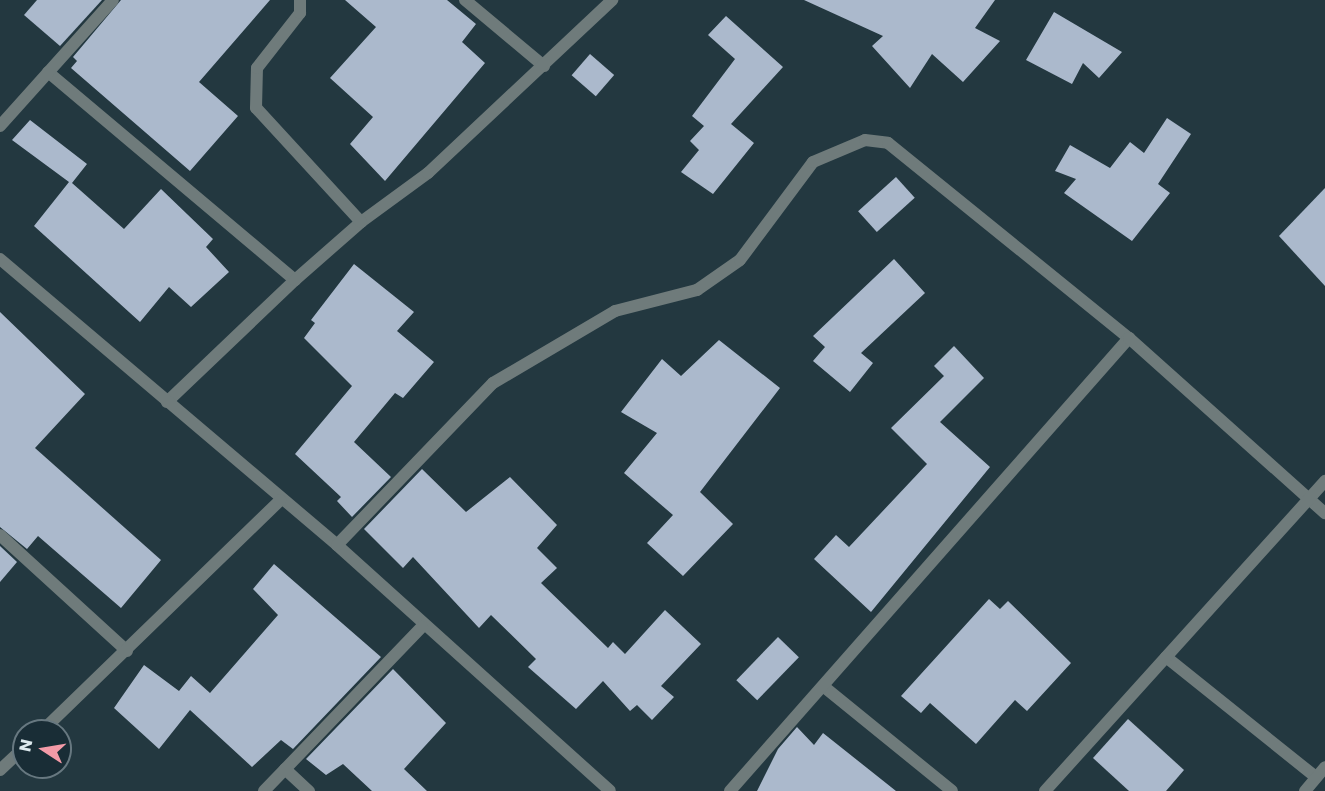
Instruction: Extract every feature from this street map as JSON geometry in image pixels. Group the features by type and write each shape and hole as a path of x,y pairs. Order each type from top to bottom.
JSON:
{"street":[{"path":"0,126 113,0"},
{"path":"300,0 300,13 257,68 256,108 361,222"},
{"path":"465,0 544,66"},
{"path":"166,402 295,280 361,222 428,173 612,0"},
{"path":"48,72 295,280"},
{"path":"337,545 493,383 615,311 697,290 740,260 813,162 865,140 888,143 1129,338 1325,513"},
{"path":"0,259 280,500 337,545 422,627 610,791"},
{"path":"730,791 1129,338"},
{"path":"1045,791 1325,481"},
{"path":"55,719 280,500"},
{"path":"0,535 127,651"},
{"path":"264,791 422,627"},
{"path":"1166,657 1316,777"},
{"path":"823,686 952,791"},
{"path":"0,770 12,759"},
{"path":"1305,791 1325,767"},
{"path":"285,769 309,791"}],"building":[{"path":"37,0 102,0 60,46 24,15"},
{"path":"121,0 270,0 199,82 238,116 190,171 71,68 77,61 73,57"},
{"path":"345,0 447,0 476,24 462,42 485,63 385,181 350,144 373,117 330,78 376,27"},
{"path":"804,0 995,0 975,28 1000,41 963,82 932,54 910,88 872,46 883,36"},
{"path":"1054,12 1122,52 1099,78 1083,63 1072,84 1026,60"},
{"path":"726,16 783,67 731,124 754,143 713,194 681,172 699,150 690,141 704,126 692,116 735,59 708,35"},
{"path":"590,54 614,75 596,96 572,75"},
{"path":"1167,118 1191,134 1158,184 1170,193 1132,241 1064,193 1076,179 1055,171 1070,145 1110,168 1130,142 1144,153"},
{"path":"30,120 87,164 72,183 124,229 161,189 213,239 206,247 229,272 191,307 169,287 140,322 34,226 69,182 12,140"},
{"path":"896,177 915,198 877,232 858,211"},
{"path":"1325,188 1325,286 1279,236"},
{"path":"894,259 925,293 861,353 873,363 850,392 813,361 825,347 813,336"},
{"path":"354,264 414,312 397,331 434,362 403,398 395,393 354,442 391,477 352,517 337,501 341,497 295,454 352,386 304,338 315,323 311,320"},
{"path":"0,312 85,394 35,448 161,560 121,608 38,536 27,549 0,527"},
{"path":"719,340 780,388 700,492 733,524 683,576 647,543 673,515 624,473 657,433 621,412 662,359 681,376"},
{"path":"954,346 984,378 940,422 990,467 871,612 814,559 836,535 849,547 927,464 891,428 944,376 934,366"},
{"path":"422,469 466,512 510,477 557,525 537,548 557,568 541,583 608,648 613,642 625,654 665,610 701,644 661,686 674,697 652,720 637,705 630,711 603,681 576,709 528,667 536,659 491,615 479,628 413,557 403,568 364,529"},
{"path":"0,546 17,562 0,582"},
{"path":"274,564 381,657 293,749 281,740 252,767 190,710 159,749 114,708 144,665 179,691 191,676 210,693 278,615 253,589"},
{"path":"989,599 1000,609 1008,601 1071,663 1027,711 1015,700 976,744 930,703 921,713 901,696"},
{"path":"778,637 799,657 757,700 736,680"},
{"path":"393,669 446,723 404,769 427,791 372,791 343,764 326,775 306,759"},
{"path":"1128,719 1184,770 1166,791 1129,791 1093,758"},
{"path":"797,727 814,745 823,733 896,791 757,791 778,749"}]}
